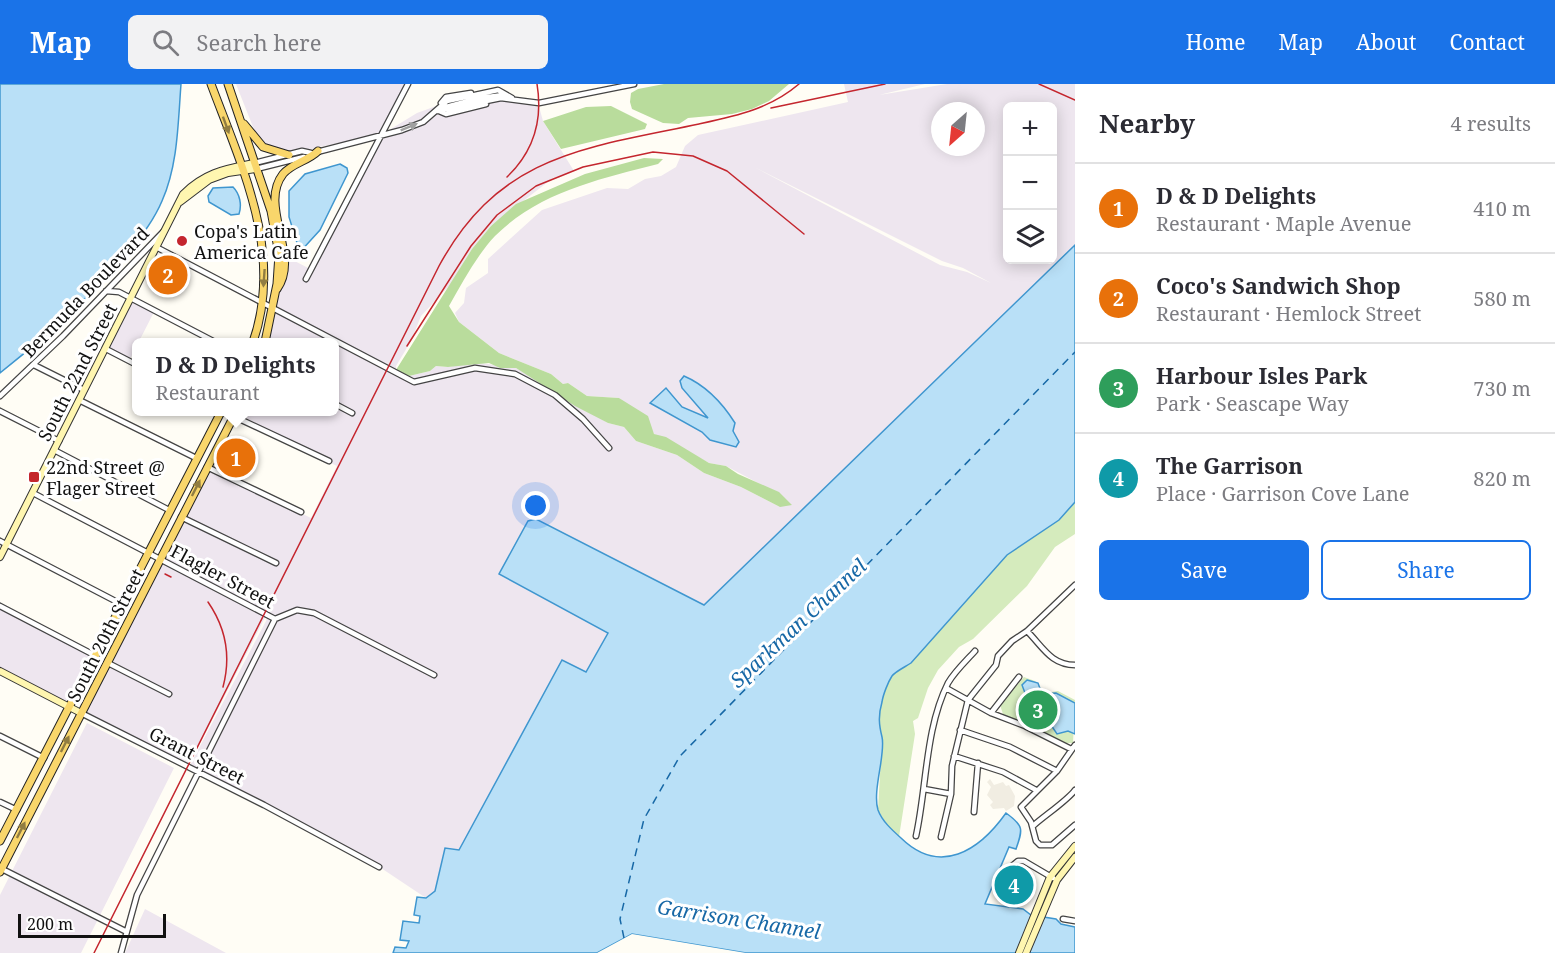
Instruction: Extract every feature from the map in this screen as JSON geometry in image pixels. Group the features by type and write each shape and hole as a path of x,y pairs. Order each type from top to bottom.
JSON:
{"main road":[{"path":"211,84 261,230 266,271 254,338"},
{"path":"228,84 272,211 279,254 276,291 266,338"},
{"path":"241,120 263,147 289,155"},
{"path":"276,291 282,282 283,275 282,242 275,197 278,185 288,170 307,162 315,152"},
{"name":"South 20th Street","path":"0,841 71,707 218,416"},
{"name":"South 20th Street","path":"0,869 234,416"}],"street":[{"path":"306,279 408,84"},
{"path":"437,111 501,98 539,103 634,84"},
{"path":"255,166 303,158 315,152 379,137 423,122 447,101 498,90 512,98"},
{"path":"255,166 302,151 315,152"},
{"name":"South 22nd Street","path":"0,557 3,542 33,493 183,194 205,175 222,168 242,169 255,166"},
{"name":"Bermuda Boulevard","path":"0,396 34,365 163,231"},
{"path":"156,247 330,338"},
{"path":"106,291 119,292 207,338"},
{"path":"339,343 414,382 475,368 515,374 555,395 609,448"},
{"path":"106,349 132,362"},
{"path":"34,365 84,390"},
{"path":"79,400 196,458"},
{"path":"339,406 352,413"},
{"path":"0,411 59,441"},
{"path":"239,416 329,461"},
{"path":"54,450 169,510"},
{"path":"207,467 301,512"},
{"name":"Flagler Street","path":"33,493 275,619 297,610 314,613 434,675"},
{"path":"181,517 276,563"},
{"path":"3,542 122,604"},
{"path":"941,837 951,794 954,756 968,700 996,665 998,656 1012,641 1027,632 1075,585"},
{"path":"0,606 96,656"},
{"path":"121,953 136,895 275,619"},
{"path":"1027,632 1052,659 1063,665 1075,665"},
{"path":"916,836 931,742 946,688 975,651"},
{"path":"108,663 170,694"},
{"name":"Grant Street","path":"0,671 379,867"},
{"path":"992,713 1019,677"},
{"path":"946,688 992,713 1073,747 1057,771 1021,807 1033,826 1036,841 1045,846 1052,845 1075,825"},
{"path":"960,730 1010,747 1057,771"},
{"path":"0,736 44,758"},
{"path":"954,756 1012,776 1036,790"},
{"path":"974,812 978,763"},
{"path":"924,789 951,794"},
{"path":"1033,826 1075,790"},
{"path":"0,802 17,810"},
{"path":"1026,953 1050,877 1075,846"},
{"path":"1019,953 1057,880 1075,857"},
{"path":"1003,890 1012,866 1018,861 1024,861 1057,880"},
{"path":"0,869 125,931"},
{"path":"1064,919 1075,921"}],"shaded area":[{"path":"236,84 410,84 381,135 417,113 472,93 538,103 543,121 574,171 553,178 491,226 472,249 450,285 421,316 396,370 409,376 430,371 436,366 448,367 474,362 516,368 608,423 624,427 636,441 677,455 704,473 741,487 780,507 760,484 726,466 709,463 654,434 648,422 619,398 587,396 568,383 563,384 551,374 499,353 459,322 455,313 464,303 466,288 488,273 488,259 542,210 607,188 628,189 645,179 661,176 676,167 685,146 698,135 848,102 844,84 925,84 879,95 947,84 1075,84 1075,245 1057,262 1057,102 1003,102 1003,264 1055,264 704,605 536,519 587,619 608,632 586,672 562,660 459,850 445,848 435,891 426,898 375,864 189,767 266,621 275,598 188,767 82,713 207,467 311,518 337,466 234,416 339,416 339,338 267,338 285,256 312,270 380,135 319,147 284,158 261,147","holes":["754,167 942,261 963,268 991,283 967,272 940,265"]},
{"path":"132,299 155,310 141,338 132,338 132,355 129,361 106,349"},
{"path":"0,606 95,658 71,706 0,672"},
{"path":"87,723 174,768 81,953 0,953 0,895"},
{"path":"990,779 994,785 1003,782 1006,786 1009,785 1015,796 1014,806 1006,811 1004,808 993,809 990,805 993,802 987,795 991,787 987,782"},
{"path":"145,909 226,953 125,953"}],"green space":[{"path":"664,84 789,84 769,101 752,109 732,114 688,118 679,124 663,123 632,109 631,93 638,89"},
{"path":"611,106 647,124 645,129 561,149 543,121 586,107"},
{"path":"644,158 663,159 658,164 571,189 531,208 512,221 482,252 449,306 459,322 499,353 551,374 563,384 568,383 587,396 619,398 648,416 654,434 666,437 709,463 726,466 738,474 779,492 792,505 780,507 741,487 704,473 677,455 636,441 624,427 608,423 575,406 516,368 500,368 489,363 436,366 430,371 409,376 396,370 472,249 491,226 516,204 585,174"},
{"path":"1075,502 1075,534 1055,547 1027,586 973,639 959,647 938,670 928,688 918,718 913,721 915,734 899,837 889,828 878,810 882,738 879,716 882,699 891,678 911,663 1007,555 1059,520"},
{"path":"1024,677 1035,681 1045,693 1058,691 1075,700 1073,743 1066,743 1003,714 1000,705"}],"water":[{"path":"0,84 181,84 171,173 162,201 150,223 134,246 90,293 0,373"},
{"path":"340,164 347,168 348,173 320,230 300,252 296,248 298,246 289,217 289,191 305,174"},
{"path":"233,187 240,200 239,214 231,215 209,202 208,196 213,188"},
{"path":"1075,245 1075,502 1059,520 1007,555 911,663 892,676 880,712 883,744 877,802 878,810 885,822 901,838 916,849 930,855 944,857 971,848 995,827 1006,813 1012,817 1019,825 1021,832 1016,849 1009,847 985,904 1023,909 1031,915 1056,919 1061,924 1075,927 1075,953 746,953 632,934 597,953 393,953 395,947 406,948 409,941 400,940 403,921 419,923 420,916 414,915 417,897 426,898 435,891 445,848 459,850 562,660 586,672 608,633 499,574 528,521 536,519 704,605"},
{"path":"684,376 706,390 730,416 735,423 733,431 739,442 736,447 710,440 702,432 650,403 666,388 682,407 708,418 682,388 680,381"},
{"path":"1027,680 1038,683 1042,694 1056,693 1075,703 1075,734 1068,731 1057,734 1051,725 1051,712 1047,708 1024,710 1021,706 1025,693 1022,685"}],"pier":[{"path":"632,934 746,953 727,953 633,937 603,953 597,953"}],"ferry route":[{"path":"624,938 620,919 644,819 680,756 1075,352"}],"railway":[{"path":"507,177 524,157 534,135 538,110 537,84"},
{"path":"94,953 439,266 463,229 489,200 518,178 549,162 583,150 739,114 764,106 799,84"},
{"path":"771,108 885,84"},
{"path":"1039,84 1075,100"},
{"path":"407,346 471,246 497,215 536,186 583,167 653,152 693,156 727,171 804,234"},
{"path":"165,574 171,577"},
{"path":"208,602 223,632 227,654 223,687"}],"place":[{"name":"Copa's Latin America Cafe","path":"182,241"},
{"name":"Coco's Sandwich Shop","path":"168,275"},
{"name":"D & D Delights","path":"236,458"},
{"name":"22nd Street @ Flager Street","path":"34,477"},
{"name":"Harbour Isles Park","path":"1038,710"},
{"name":"The Garrison","path":"1014,885"}],"water label":[{"name":"Sparkman Channel","path":"798,623"},
{"name":"Garrison Channel","path":"739,919"}]}
